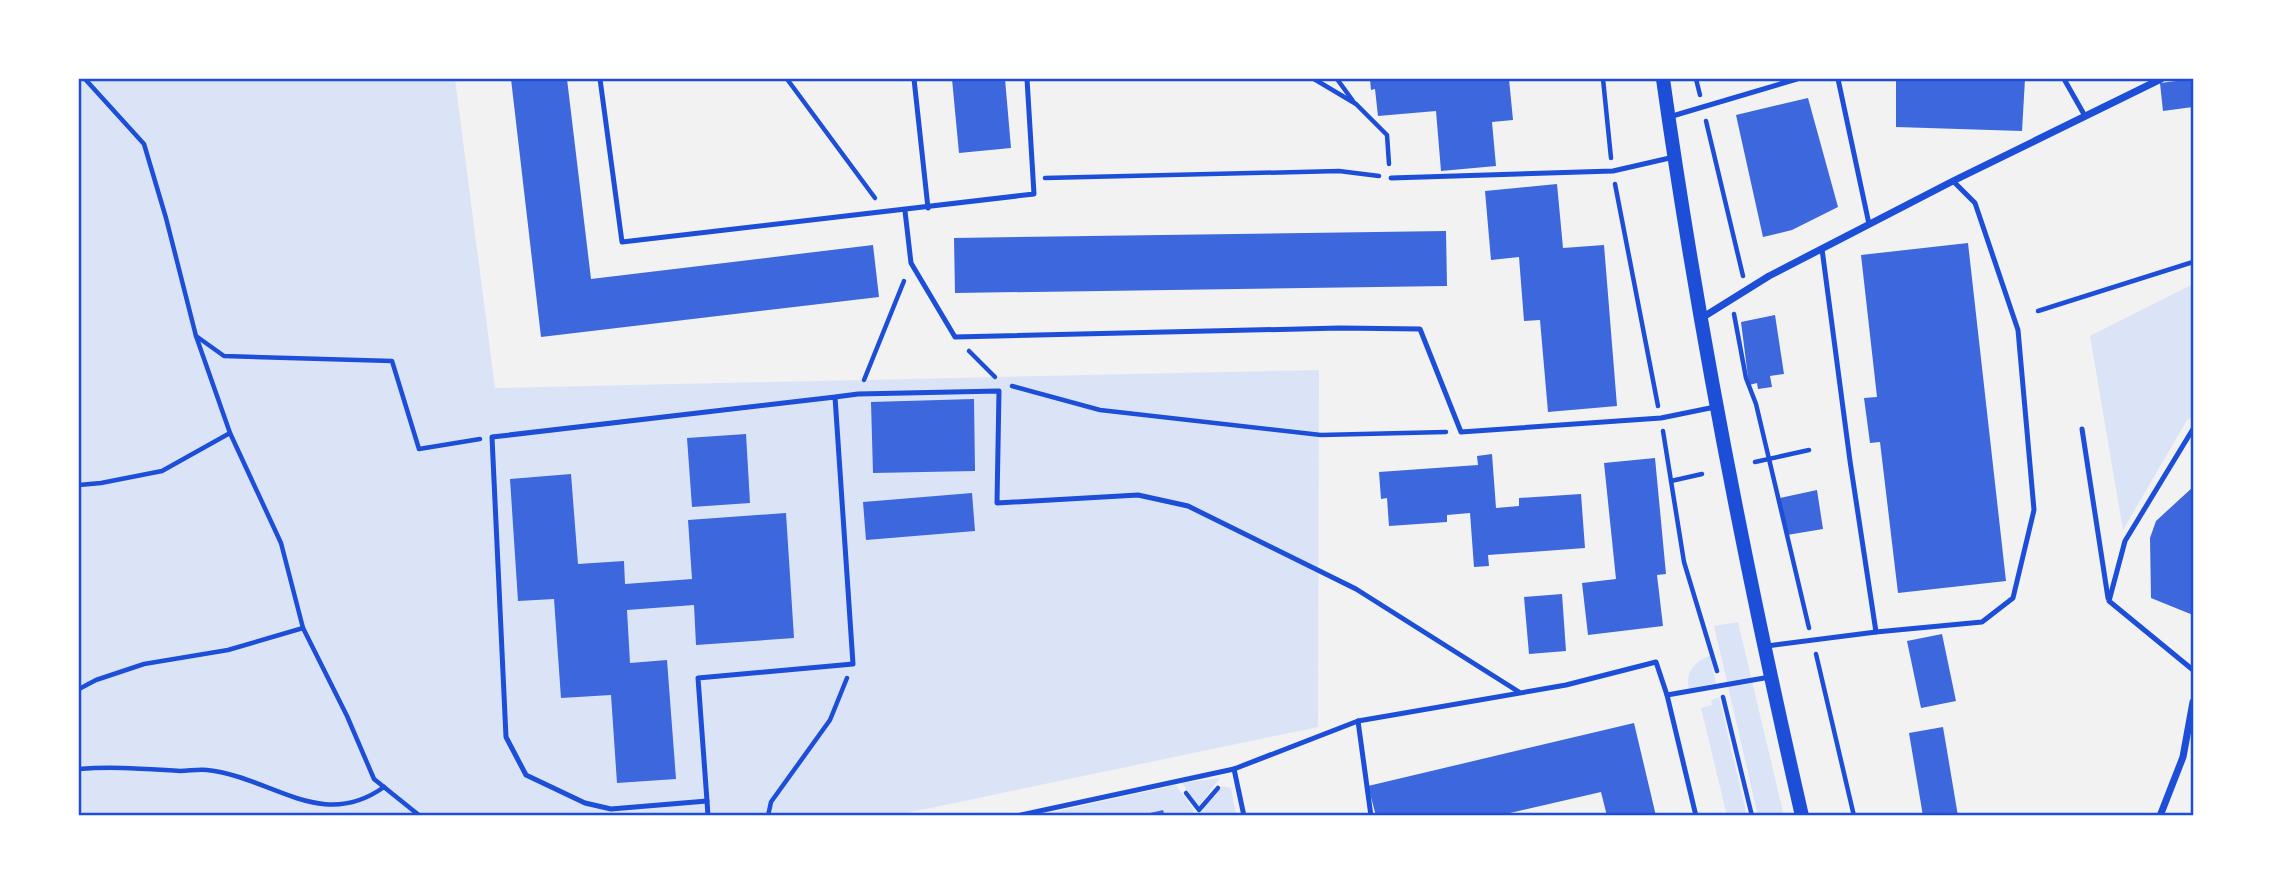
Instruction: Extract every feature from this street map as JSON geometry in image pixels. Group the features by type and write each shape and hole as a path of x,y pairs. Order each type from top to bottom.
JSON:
{"main road":[{"path":"1663,79 1715,407 1763,646 1802,816"}],"street":[{"path":"1700,319 1769,276 1953,181 2161,79"},
{"path":"2160,816 2183,757 2193,702"}],"lane":[{"path":"600,79 622,242 1034,194 1027,79"},
{"path":"914,79 928,208"},
{"path":"1669,117 1797,79"},
{"path":"1838,79 1869,224"},
{"path":"2064,79 2085,116"},
{"path":"1391,178 1613,171 1674,157"},
{"path":"1763,646 1982,622 2012,598 2034,510 2018,330 1975,203 1953,181"},
{"path":"905,211 911,263 955,337 1340,328 1420,329 1461,432 1661,418 1715,407"},
{"path":"1822,249 1850,461 1877,632"},
{"path":"708,801 611,809 585,803 526,775 506,737 492,437 858,394 999,391 997,503 1138,495 1188,506 1356,589 1519,692"},
{"path":"708,816 698,678 853,664 835,397"},
{"path":"2082,429 2109,601 2193,670"},
{"path":"2109,601 2125,541 2193,429"},
{"path":"1016,816 1234,769 1358,721 1566,685 1656,662 1667,695 1696,816"},
{"path":"1667,695 1770,677"},
{"path":"1358,721 1371,816"},
{"path":"1234,769 1244,816"}],"path":[{"path":"85,79 144,144 196,336 230,433 281,543 303,628 347,716 374,779 420,816"},
{"path":"786,79 886,213"},
{"path":"1314,79 1356,104"},
{"path":"1033,178 1339,172 1391,178 1387,135 1356,104 1337,79"},
{"path":"1603,79 1613,171"},
{"path":"1703,107 1747,290"},
{"path":"2038,311 2193,262"},
{"path":"858,394 911,263"},
{"path":"1732,299 1746,378 1756,404 1854,816"},
{"path":"196,336 224,356 392,361 419,450 492,437"},
{"path":"955,337 1002,384 1100,410 1321,435 1461,432"},
{"path":"79,485 162,471 230,433"},
{"path":"1755,462 1809,450"},
{"path":"1671,481 1702,474"},
{"path":"79,689 96,680 144,664 228,650 303,628"},
{"path":"1712,648 1752,816"},
{"path":"768,816 771,802 830,720 853,664"},
{"path":"79,769 207,770 314,802 338,806 370,797 384,787"}],"shaded area":[{"path":"79,79 455,79 495,388 1319,370 1318,727 892,816 79,816"},
{"path":"2193,284 2193,417 2187,420 2123,530 2090,336"},
{"path":"1738,622 1784,816 1758,816 1714,626"},
{"path":"1710,656 1716,683 1689,689 1688,678 1692,668"},
{"path":"1719,697 1747,816 1727,816 1701,708 1712,705 1711,700"},
{"path":"1220,778 1199,806 1182,783"},
{"path":"1176,785 1194,810 1189,816 1165,816 1163,810 1136,816 1035,816"},
{"path":"1222,786 1231,788 1236,816 1200,816 1199,815"}],"building":[{"path":"511,79 567,79 591,279 873,245 879,297 541,337"},
{"path":"952,79 1005,79 1011,148 959,153"},
{"path":"1370,79 1509,79 1513,120 1492,122 1496,166 1441,171 1436,111 1378,116 1375,89 1371,90"},
{"path":"1896,79 2025,79 2022,131 1896,127"},
{"path":"2193,79 2193,107 2163,111 2160,83"},
{"path":"1808,98 1838,207 1792,230 1763,237 1736,115"},
{"path":"1557,184 1563,248 1604,245 1617,406 1548,412 1540,320 1524,321 1519,257 1491,260 1485,191"},
{"path":"1446,231 1447,286 955,293 954,238"},
{"path":"1968,243 2006,581 1898,593 1880,442 1870,443 1864,398 1877,397 1861,255"},
{"path":"1775,315 1784,374 1770,376 1772,387 1758,389 1757,383 1749,385 1741,322"},
{"path":"974,399 975,471 873,473 871,402"},
{"path":"746,434 750,503 692,507 687,438"},
{"path":"1492,454 1496,508 1519,506 1519,498 1581,494 1585,548 1488,555 1489,566 1474,567 1470,513 1447,515 1447,522 1389,526 1387,498 1381,499 1379,472 1478,465 1477,456"},
{"path":"1655,458 1666,574 1657,575 1663,626 1588,635 1582,583 1616,579 1604,463"},
{"path":"571,474 578,564 624,561 625,584 692,579 688,520 786,513 794,638 696,645 694,605 627,610 630,663 667,660 676,779 617,783 611,695 561,698 554,599 518,601 510,479"},
{"path":"2193,487 2193,615 2151,598 2150,538 2156,521"},
{"path":"1817,490 1823,529 1787,535 1780,498"},
{"path":"972,493 975,531 866,540 863,502"},
{"path":"1562,594 1566,651 1529,654 1524,597"},
{"path":"1942,634 1956,701 1921,708 1907,641"},
{"path":"1634,723 1656,816 1607,816 1601,792 1497,816 1376,816 1368,786"},
{"path":"1943,727 1958,816 1923,816 1909,733"},
{"path":"1163,810 1165,816 1141,816 1141,815"}]}
